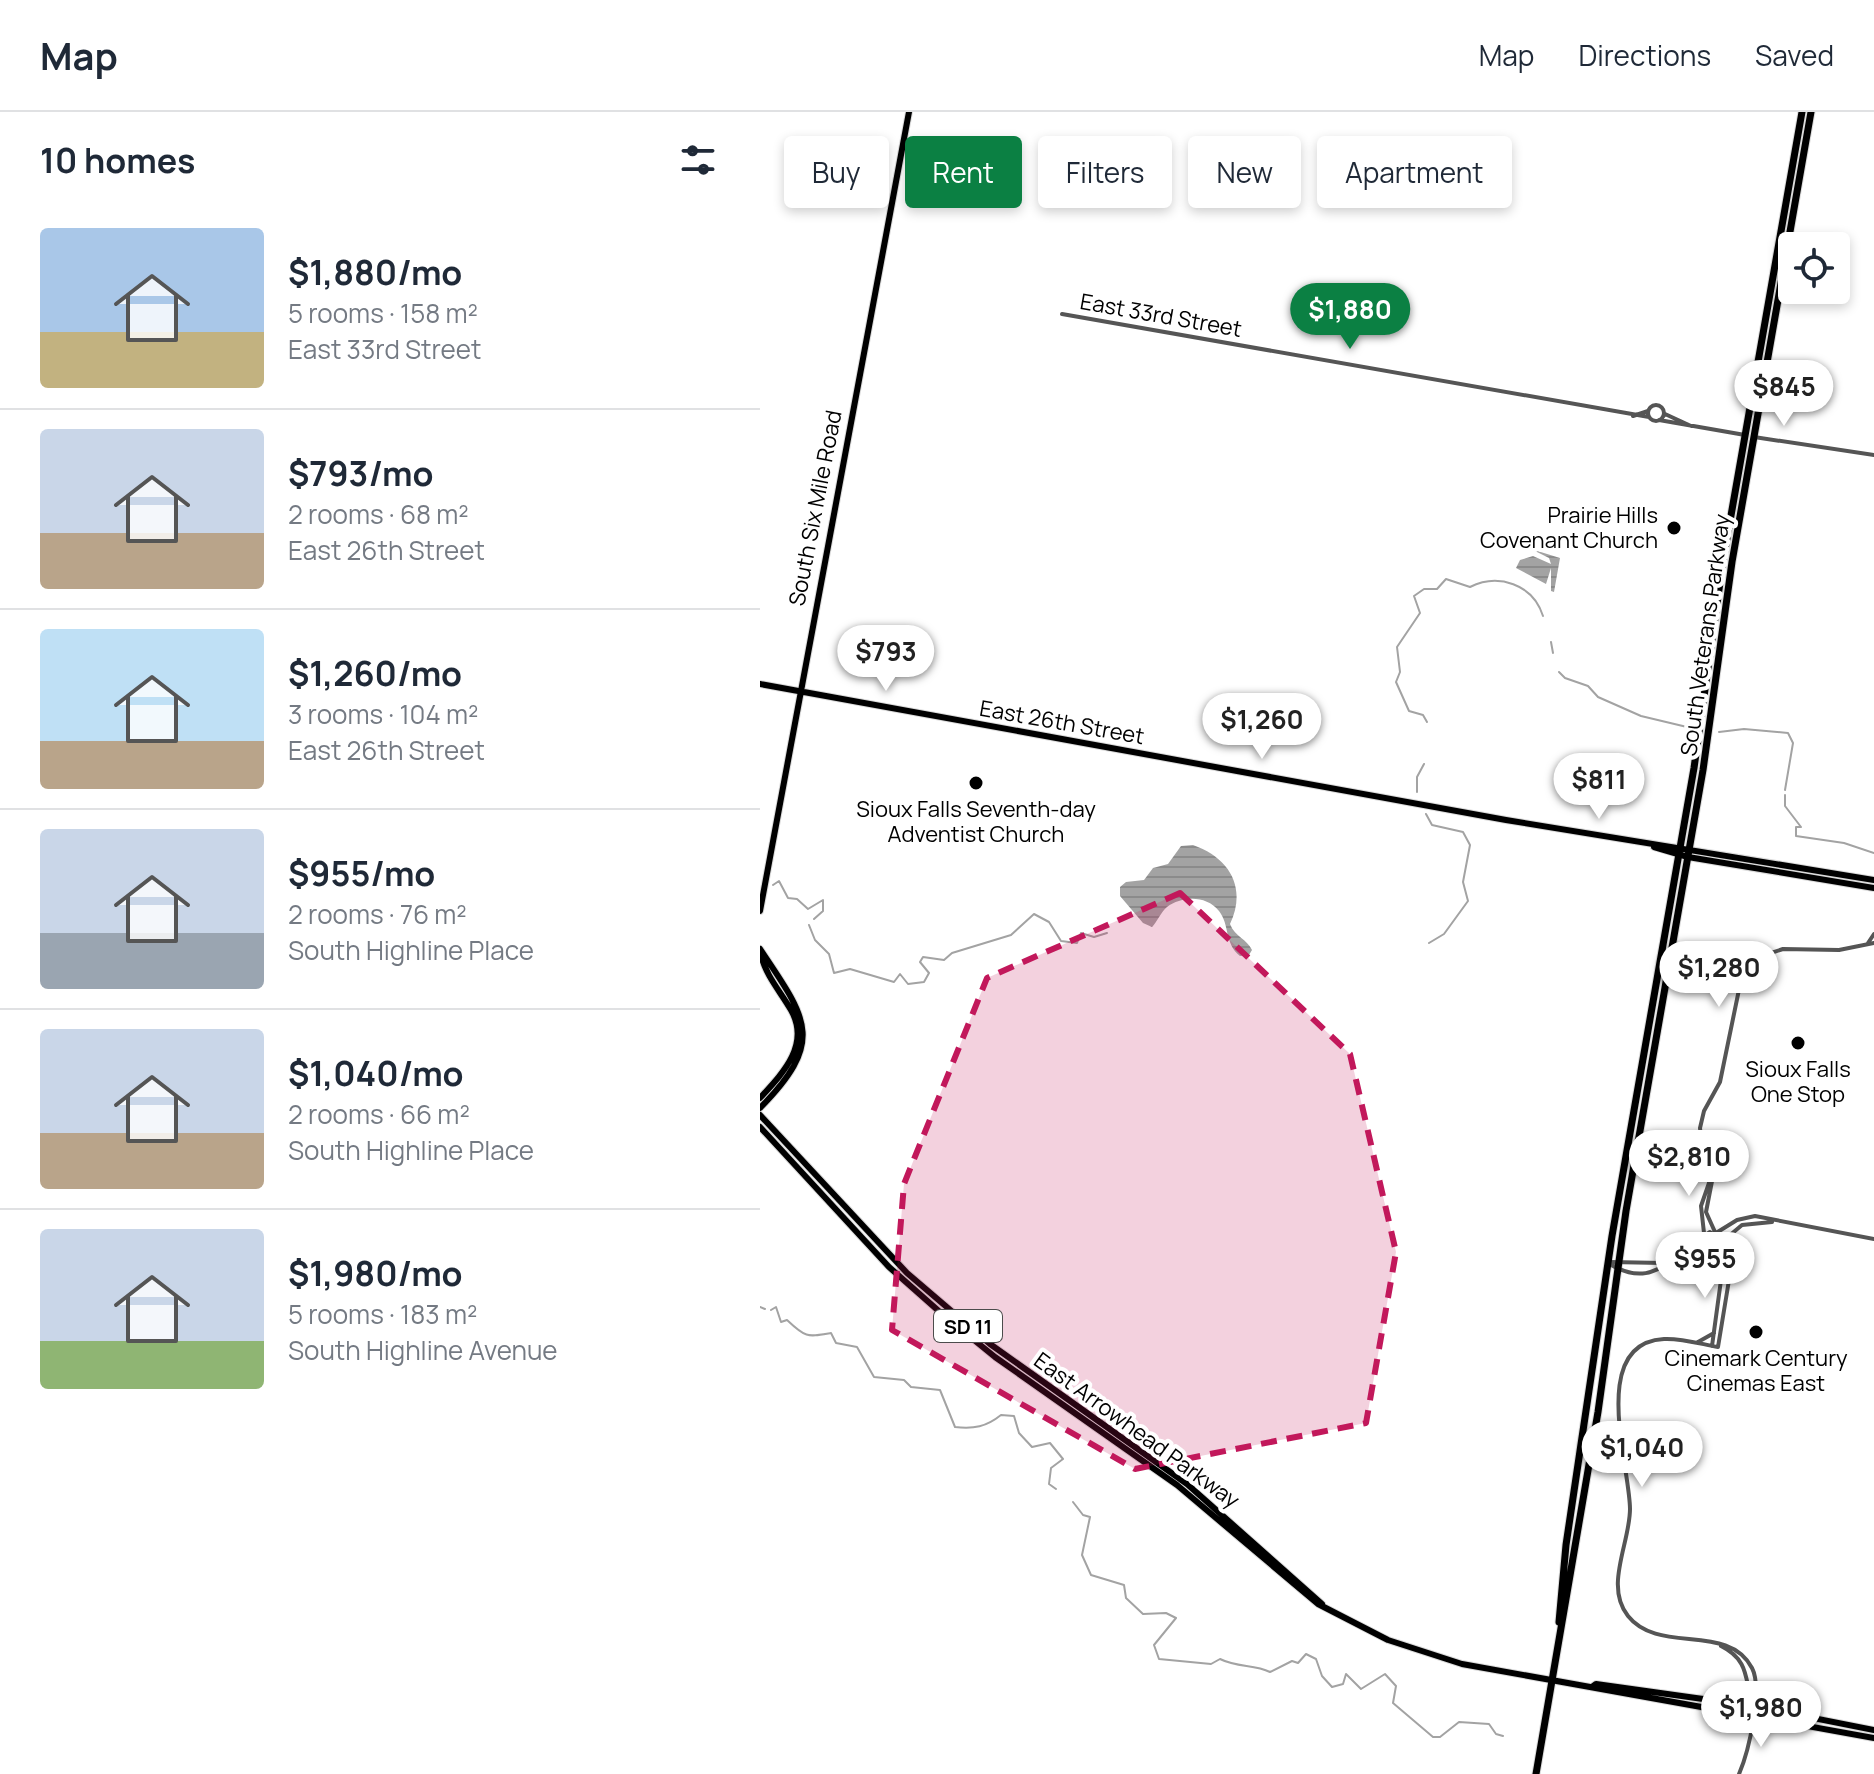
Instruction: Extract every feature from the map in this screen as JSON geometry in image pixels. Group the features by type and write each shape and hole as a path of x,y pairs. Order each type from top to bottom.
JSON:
{"highway":[{"name":"South Veterans Parkway","path":"1558,1636 1564,1557 1608,1263 1680,851 1744,435 1802,112"},
{"name":"South Veterans Parkway","path":"1536,1774 1598,1412 1618,1264 1689,852 1754,437 1811,112"}],"main road":[{"name":"South Six Mile Road","path":"760,911 909,112"},
{"name":"East 26th Street","path":"760,684 1680,851 1874,880"},
{"name":"East 26th Street","path":"1689,852 1874,888"},
{"path":"760,950 764,967 796,1021 798,1033 793,1058 760,1098"},
{"path":"760,950 799,1011 804,1040 798,1062 760,1108"},
{"name":"East Arrowhead Parkway","path":"760,1115 894,1262 999,1351 1187,1484 1322,1604"},
{"name":"East Arrowhead Parkway","path":"760,1127 889,1267 963,1332 1177,1485 1322,1604 1366,1630 1425,1653 1550,1680 1874,1738"},
{"path":"803,1176 832,1204 839,1204"},
{"path":"889,1267 895,1268 934,1302 951,1311"},
{"name":"East Arrowhead Parkway","path":"1592,1687 1596,1684 1753,1706 1874,1730"}],"street":[{"name":"East 33rd Street","path":"1062,314 1633,416 1648,414 1659,405 1664,413 1691,426"},
{"path":"1659,420 1664,413"},
{"name":"East 33rd Street","path":"1648,414 1659,420 1691,426 1874,455"},
{"path":"1715,1347 1729,1280 1718,1256 1720,1245 1716,1233 1706,1212 1713,1182 1700,1139 1700,1122 1720,1082 1742,975 1765,955 1783,949 1839,950 1871,943 1874,934"},
{"path":"1708,1162 1709,1183 1701,1206 1703,1237 1721,1280 1715,1347"},
{"path":"1618,1264 1658,1264 1703,1237 1746,1217 1874,1239"},
{"path":"1608,1263 1655,1271 1692,1250 1707,1250 1720,1245 1742,1225 1774,1222"},
{"path":"1691,1342 1707,1340 1717,1327"},
{"path":"1715,1347 1668,1339 1649,1342 1632,1354 1622,1372 1617,1404 1630,1512 1619,1594 1627,1614 1642,1629 1736,1650 1750,1664 1758,1688 1757,1701 1753,1706"},
{"path":"1715,1644 1735,1656 1743,1668 1753,1706 1739,1774"}],"highlighted area":[{"path":"1180,893 1350,1054 1396,1252 1366,1423 1135,1469 892,1330 904,1184 987,978"}],"shaded area":[{"path":"1531,549 1560,558 1554,592 1551,591 1551,568 1546,584 1516,568 1520,560 1533,556 1551,564 1549,558"},
{"path":"1193,845 1217,858 1232,876 1237,898 1230,924 1250,946 1252,950 1249,955 1240,956 1235,951 1222,916 1208,902 1187,899 1173,903 1152,927 1143,923 1120,896 1120,887 1126,882 1144,880 1153,868 1168,864 1181,846"}],"waterway":[{"path":"1427,722 1423,715 1409,711 1396,682 1400,672 1397,647 1420,613 1414,596 1424,589 1437,589 1446,579 1470,587 1492,581 1503,582 1523,589 1538,605 1543,616"},
{"path":"1551,642 1553,653"},
{"path":"1559,672 1565,678 1588,686 1598,697 1641,716 1687,727"},
{"path":"1719,732 1744,729 1788,733 1793,743 1785,790"},
{"path":"1417,792 1417,777 1424,764"},
{"path":"1785,795 1785,806 1801,827 1796,827 1796,836 1844,843 1874,853"},
{"path":"1426,814 1432,825 1463,832 1470,845 1463,882 1468,901 1444,934 1429,943"},
{"path":"773,885 779,881 788,898 797,899 808,909 823,900 823,911 814,919"},
{"path":"809,925 815,940 829,954 834,973 850,969 894,982 900,974 908,984 924,982 929,973 920,962 923,957 944,960 952,953 1011,935 1034,914 1049,922 1061,941 1077,943 1081,933 1094,937 1107,933"},
{"path":"760,1307 765,1309"},
{"path":"771,1310 776,1307 781,1322 787,1320 803,1333 831,1333 836,1343 857,1347 874,1377 904,1380 911,1387 940,1390 955,1427 980,1426 1001,1415 1014,1416 1019,1433 1032,1447 1050,1443 1063,1459 1051,1468 1049,1484 1056,1489"},
{"path":"1073,1502 1083,1515 1090,1517 1082,1555 1091,1575 1124,1585 1126,1598 1143,1614 1166,1613 1176,1618 1154,1645 1159,1659 1211,1664 1220,1659 1270,1672 1292,1661 1298,1663 1306,1654 1316,1659 1322,1676 1332,1687 1343,1684 1346,1674 1361,1689 1385,1674 1396,1686 1393,1703 1433,1737 1440,1737 1459,1722 1489,1724 1496,1734 1503,1736"}],"place":[{"name":"Prairie Hills Covenant Church","path":"1674,528"},
{"name":"Sioux Falls Seventh-day Adventist Church","path":"976,783"},
{"name":"Sioux Falls One Stop","path":"1798,1043"},
{"name":"Cinemark Century Cinemas East","path":"1756,1332"}]}
